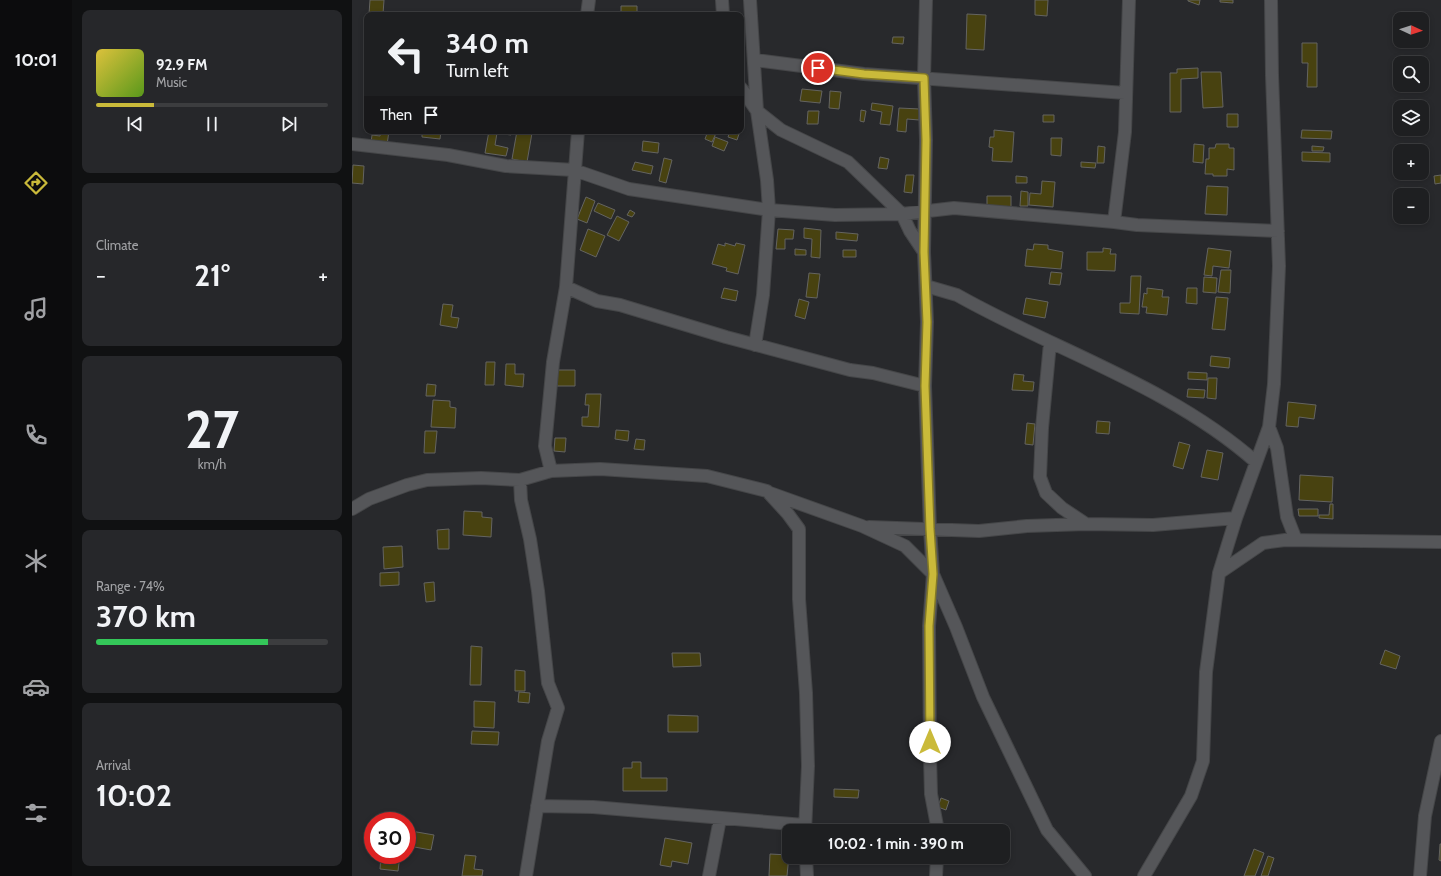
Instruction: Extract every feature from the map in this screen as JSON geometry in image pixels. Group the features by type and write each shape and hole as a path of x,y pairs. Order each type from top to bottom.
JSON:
{"street":[{"path":"587,12 589,0"},
{"path":"722,0 723,12"},
{"path":"750,0 755,60 757,111 767,180 769,210 763,295 755,345"},
{"path":"926,0 924,78 926,140 924,252 927,322 925,386 933,574 929,626 930,757 931,794 937,824"},
{"path":"1114,222 1125,132 1129,0"},
{"path":"1144,876 1191,796 1203,761 1206,672 1219,573 1236,518 1269,427 1274,384 1279,266 1272,76 1271,0"},
{"path":"755,60 864,74 1126,93"},
{"path":"744,92 757,111 781,130 848,162 902,214 910,231 924,252"},
{"path":"551,471 545,446 553,362 566,287 578,134"},
{"path":"352,144 448,155 506,166 574,170 629,188 769,210 835,215 924,213 954,208 1137,225 1278,232"},
{"path":"926,286 957,295 1050,343 1121,376 1179,406 1230,439 1256,462"},
{"path":"566,287 597,301 620,305 755,345 850,370 872,373 925,386"},
{"path":"1050,343 1042,428 1040,477 1046,493 1062,508 1086,524"},
{"path":"1269,427 1277,448 1287,517 1296,540"},
{"path":"352,509 369,499 407,485 427,480 481,478 520,480 551,471 600,469 707,476 767,491 862,526 905,546 933,574 956,627 983,697 1047,830 1084,876"},
{"path":"520,480 521,500 530,539 538,591 548,683 558,708 548,741 526,876"},
{"path":"767,491 788,514 798,529 799,599 806,693 808,766 804,824"},
{"path":"862,526 979,531 1027,526 1086,524 1153,525 1236,518"},
{"path":"1219,573 1263,543 1296,540 1441,542"},
{"path":"1420,876 1425,816 1441,741"},
{"path":"537,806 593,807 782,826"},
{"path":"710,876 720,819"},
{"path":"806,864 807,876"},
{"path":"936,876 937,864"}],"building":[{"path":"370,0 384,0 383,12 369,12"},
{"path":"1035,0 1048,0 1047,16 1035,15"},
{"path":"1200,0 1199,5 1188,1"},
{"path":"1220,0 1233,0 1233,3 1220,2"},
{"path":"621,6 637,6 637,12 621,12"},
{"path":"967,14 986,15 984,50 966,49"},
{"path":"893,37 904,37 903,44 892,43"},
{"path":"1302,43 1317,43 1317,87 1307,87 1308,63 1302,63"},
{"path":"1198,68 1198,78 1181,79 1181,112 1170,112 1170,73 1177,73 1177,69"},
{"path":"1201,72 1221,72 1223,107 1203,108"},
{"path":"802,89 822,91 820,103 800,101"},
{"path":"830,91 841,92 839,109 829,108"},
{"path":"872,103 893,106 890,125 880,124 882,112 871,110"},
{"path":"899,108 920,109 919,120 907,119 906,132 897,131"},
{"path":"861,110 866,111 864,122 860,121"},
{"path":"808,111 819,111 818,124 807,124"},
{"path":"1227,114 1238,114 1238,127 1227,127"},
{"path":"1043,115 1054,115 1054,122 1043,122"},
{"path":"994,130 1014,132 1012,162 992,161 993,148 989,147 990,137 994,137"},
{"path":"1302,130 1332,131 1331,139 1301,138"},
{"path":"380,134 389,134 387,145 371,143 372,135 380,136"},
{"path":"422,134 441,134 440,139 422,137"},
{"path":"488,134 497,134 495,145 508,148 506,156 485,153"},
{"path":"516,134 532,134 527,162 512,159"},
{"path":"707,134 716,134 712,142 705,139"},
{"path":"729,134 739,134 737,140 728,137"},
{"path":"715,137 728,142 724,151 712,146"},
{"path":"1051,138 1062,138 1061,156 1051,155"},
{"path":"643,141 659,143 658,153 642,151"},
{"path":"1194,144 1204,145 1203,163 1193,162"},
{"path":"1216,144 1229,144 1229,148 1234,148 1234,170 1227,169 1227,176 1213,176 1213,174 1205,174 1206,159 1209,159 1209,148 1215,148"},
{"path":"1098,146 1105,147 1104,163 1097,163"},
{"path":"1312,146 1324,147 1323,151 1312,151"},
{"path":"1302,152 1330,153 1330,162 1302,161"},
{"path":"880,157 889,159 887,169 878,168"},
{"path":"664,158 672,160 666,183 659,181"},
{"path":"635,162 653,166 651,174 632,170"},
{"path":"1081,162 1096,163 1095,168 1081,167"},
{"path":"353,165 364,166 363,184 352,183"},
{"path":"906,175 914,175 912,193 904,192"},
{"path":"1441,175 1441,183 1435,184 1434,176"},
{"path":"1016,176 1027,177 1027,183 1016,183"},
{"path":"1042,181 1055,182 1053,207 1029,205 1030,193 1041,194"},
{"path":"1207,186 1228,187 1227,215 1205,214"},
{"path":"1021,191 1028,192 1028,206 1020,206"},
{"path":"987,196 1011,196 1011,208 987,208"},
{"path":"586,197 595,201 587,223 577,219"},
{"path":"598,203 615,210 611,219 594,211"},
{"path":"630,210 635,213 632,217 627,215"},
{"path":"617,216 629,222 619,241 607,235"},
{"path":"804,228 821,230 820,258 811,257 812,239 804,238"},
{"path":"588,229 605,236 596,257 580,250"},
{"path":"778,229 794,230 793,239 785,239 785,249 776,249"},
{"path":"836,232 858,234 857,241 836,239"},
{"path":"725,243 735,246 736,243 745,245 738,274 726,271 727,268 712,264 718,244 725,246"},
{"path":"1034,244 1048,245 1048,249 1063,252 1061,269 1025,266 1027,249 1033,250"},
{"path":"1103,248 1111,249 1110,254 1116,254 1115,271 1087,270 1087,252 1103,252"},
{"path":"1208,248 1231,251 1229,268 1213,266 1212,276 1204,275"},
{"path":"795,249 806,250 806,255 795,255"},
{"path":"843,250 856,250 856,257 843,257"},
{"path":"1221,270 1231,270 1230,293 1218,292"},
{"path":"1051,272 1062,273 1060,285 1049,284"},
{"path":"809,273 820,274 817,298 806,297"},
{"path":"1131,276 1141,276 1139,314 1120,313 1120,303 1130,303"},
{"path":"1204,277 1217,278 1216,293 1203,292"},
{"path":"724,288 738,291 736,301 721,298"},
{"path":"1147,288 1163,290 1162,297 1169,297 1167,315 1146,313 1147,307 1142,307 1144,293 1147,294"},
{"path":"1187,288 1197,288 1197,304 1186,303"},
{"path":"1216,297 1228,298 1225,330 1212,329"},
{"path":"1026,298 1048,302 1045,318 1023,314"},
{"path":"799,299 809,302 805,319 795,316"},
{"path":"443,304 453,305 451,317 459,318 457,328 440,325"},
{"path":"1211,356 1230,358 1229,368 1210,366"},
{"path":"486,362 495,362 494,385 485,385"},
{"path":"506,364 515,364 515,374 524,374 523,387 505,385"},
{"path":"557,370 575,370 575,386 557,386"},
{"path":"1188,372 1207,373 1207,380 1188,379"},
{"path":"1014,374 1024,375 1023,381 1034,382 1033,391 1012,390"},
{"path":"1208,378 1217,378 1216,399 1207,398"},
{"path":"427,384 436,385 435,396 426,396"},
{"path":"1188,389 1205,390 1204,398 1187,397"},
{"path":"586,394 601,394 599,427 582,426 582,417 588,417 589,405 585,405"},
{"path":"433,400 450,401 450,407 456,408 455,428 431,427"},
{"path":"1288,402 1316,405 1314,419 1299,417 1298,427 1286,426"},
{"path":"1097,421 1110,422 1109,434 1096,433"},
{"path":"1027,423 1035,424 1033,445 1025,444"},
{"path":"616,430 629,431 628,441 615,439"},
{"path":"425,431 437,431 435,453 424,453"},
{"path":"555,438 566,438 565,452 554,451"},
{"path":"636,439 645,440 644,450 634,449"},
{"path":"1179,442 1190,445 1183,469 1173,466"},
{"path":"1207,450 1223,453 1218,480 1201,477"},
{"path":"1300,475 1333,477 1332,502 1299,500"},
{"path":"1330,504 1333,504 1333,519 1319,518 1319,515 1329,515"},
{"path":"1298,509 1318,509 1318,516 1299,516"},
{"path":"464,511 482,512 482,517 492,518 491,537 463,535"},
{"path":"449,529 449,549 438,549 437,530"},
{"path":"402,546 403,567 384,569 383,547"},
{"path":"399,572 399,585 380,586 380,573"},
{"path":"434,582 435,601 426,602 424,583"},
{"path":"471,646 482,647 481,685 470,685"},
{"path":"1385,650 1400,656 1396,669 1380,664"},
{"path":"672,653 700,653 701,666 673,667"},
{"path":"515,670 525,671 525,691 515,691"},
{"path":"519,692 530,693 529,703 518,702"},
{"path":"474,701 495,702 494,728 474,727"},
{"path":"668,715 698,716 698,732 668,732"},
{"path":"472,731 499,732 498,745 471,744"},
{"path":"632,762 641,762 641,778 667,778 667,791 623,791 623,768 632,768"},
{"path":"834,789 859,790 858,798 834,797"},
{"path":"941,798 949,801 946,810 938,807"},
{"path":"416,832 434,835 431,850 416,847"},
{"path":"665,838 692,843 688,864 672,861 671,867 660,865"},
{"path":"1441,844 1441,861 1439,860"},
{"path":"1254,849 1264,853 1255,876 1244,876"},
{"path":"770,854 782,855 782,864 788,864 787,876 769,876"},
{"path":"465,855 476,856 474,869 483,870 482,876 462,876"},
{"path":"1268,856 1274,858 1268,876 1261,876"},
{"path":"380,864 399,864 398,871 380,869"}],"route":[{"path":"818,68 864,74 924,78 926,140 924,252 927,322 925,386 933,574 929,626 930,742"}]}
